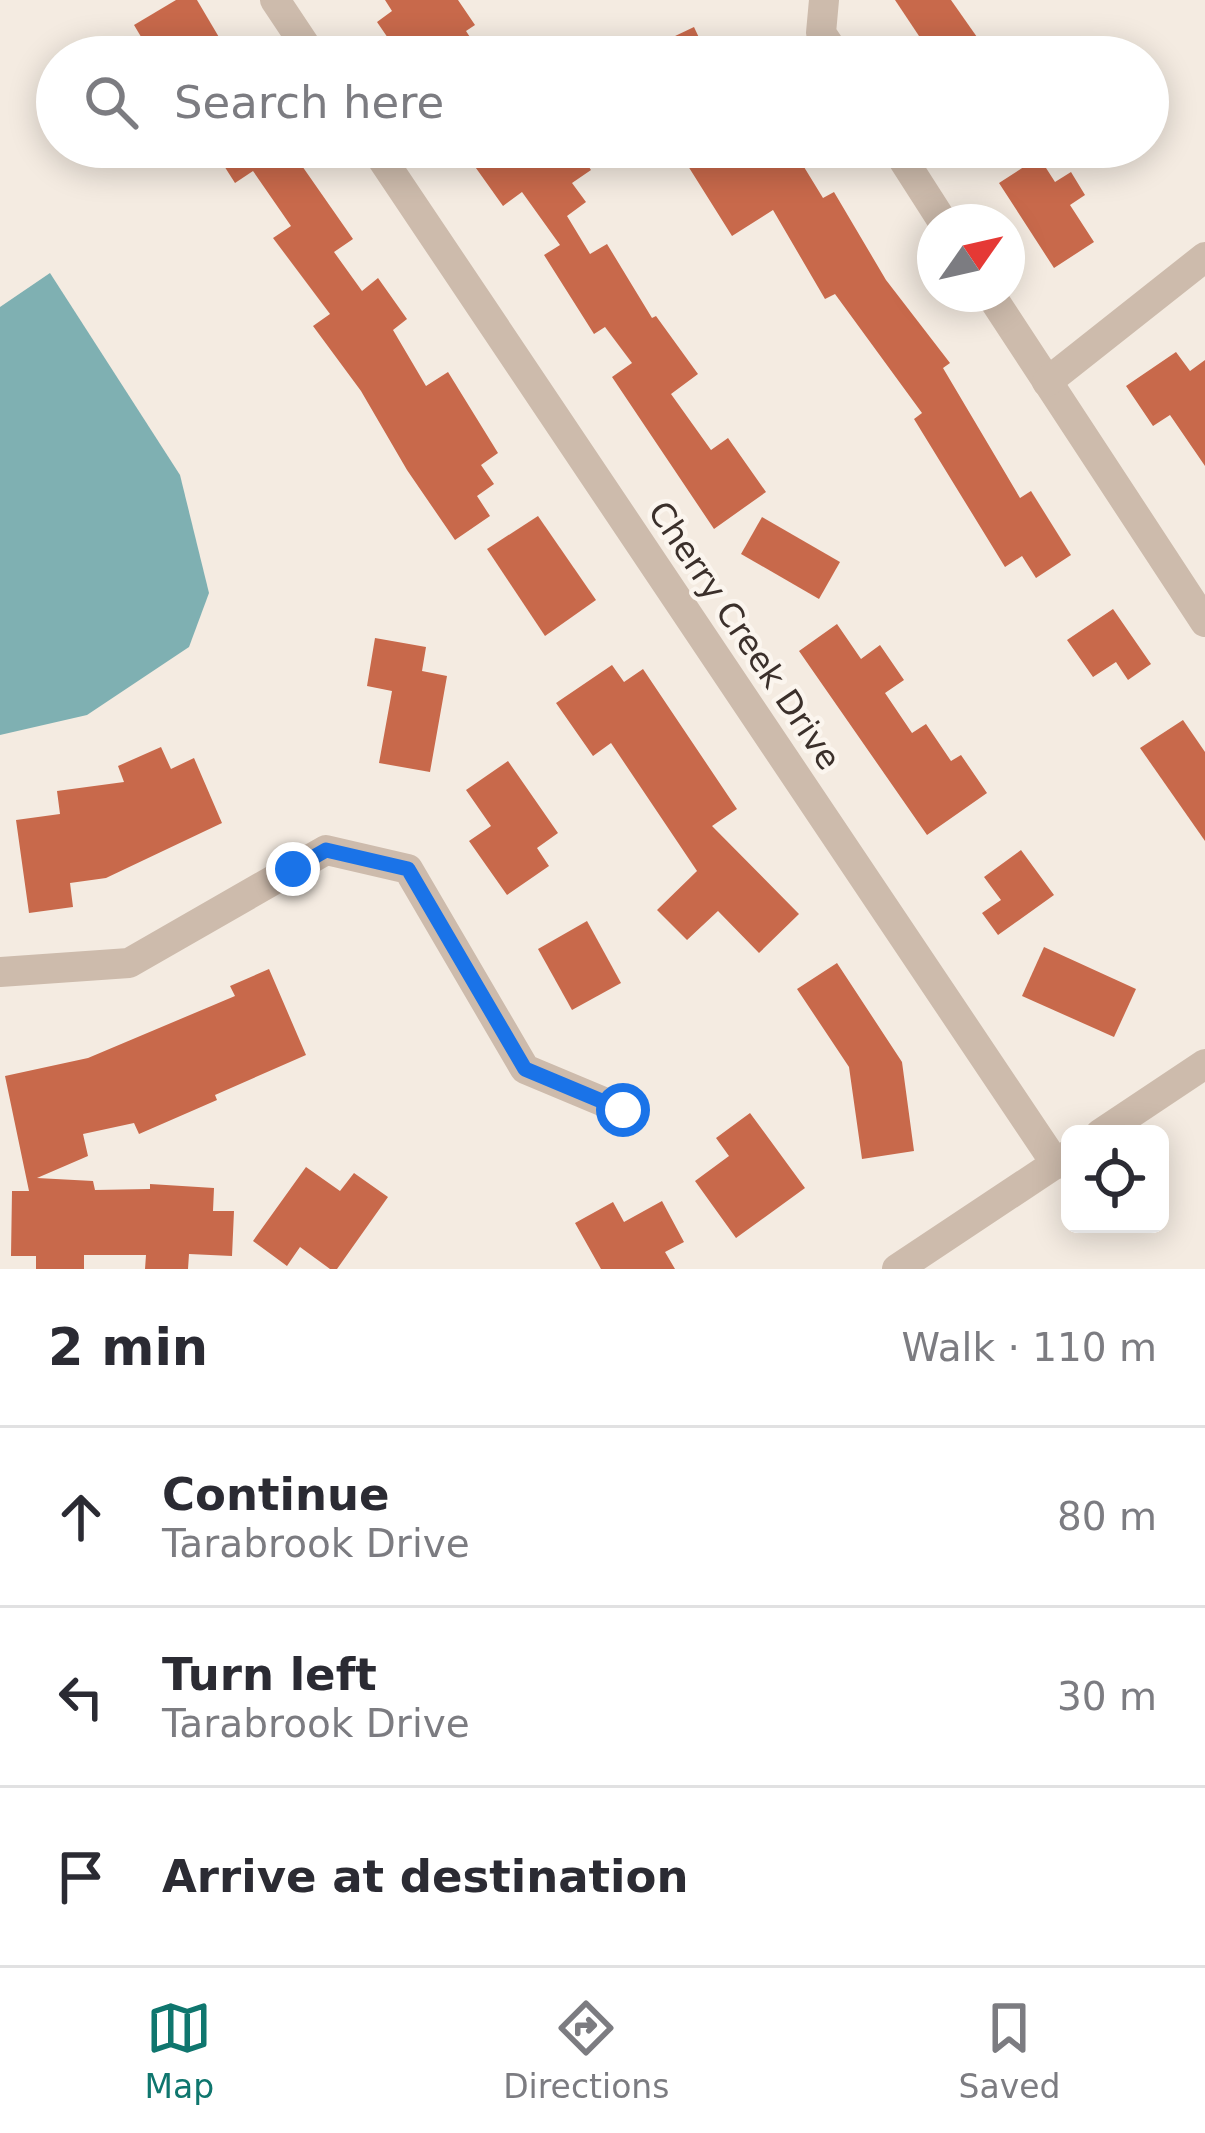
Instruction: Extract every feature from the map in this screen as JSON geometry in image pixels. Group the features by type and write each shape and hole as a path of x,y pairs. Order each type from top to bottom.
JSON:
{"street":[{"path":"275,0 300,36"},
{"path":"823,36 824,0"},
{"name":"Cherry Creek Drive","path":"388,168 1061,1156"},
{"path":"909,168 932,204"},
{"path":"1047,382 1205,257"},
{"path":"1002,312 1205,622"},
{"path":"0,973 129,963 326,850 408,869 525,1069 623,1110"},
{"path":"1114,1125 1205,1064"},
{"path":"897,1269 1061,1160"}],"water":[{"path":"50,273 180,475 209,593 189,647 87,715 0,735 0,307"}],"building":[{"path":"176,0 197,0 218,36 141,36 134,25"},
{"path":"385,0 458,0 475,25 466,31 469,36 387,36 377,22 392,11"},
{"path":"895,0 951,0 976,36 919,36"},
{"path":"694,27 698,36 675,36"},
{"path":"225,168 303,168 353,239 334,252 362,291 378,278 407,319 393,330 426,386 448,372 498,453 481,465 494,484 477,496 490,516 455,540 361,391 313,326 330,314 273,238 291,226 253,171 235,183"},
{"path":"476,168 590,168 572,183 586,202 567,216 590,254 607,244 652,318 656,316 698,374 671,394 711,450 728,438 766,492 714,529 612,377 632,363 605,327 594,334 544,255 560,245 522,192 503,206"},
{"path":"689,168 805,168 823,198 834,192 886,280 950,363 943,368 1020,498 1031,491 1071,555 1036,578 1022,556 1005,567 914,419 922,413 835,294 825,299 773,210 732,236"},
{"path":"1022,168 1046,168 1055,182 1071,172 1085,195 1070,205 1094,242 1054,268 1025,223 1025,204 1013,204 999,183"},
{"path":"1176,352 1190,371 1205,360 1205,466 1170,415 1153,426 1126,386"},
{"path":"538,516 596,600 545,636 487,549"},
{"path":"762,517 840,562 819,599 741,554"},
{"path":"1113,609 1151,664 1128,680 1116,662 1093,677 1067,640"},
{"path":"837,624 861,659 880,645 904,680 885,693 912,733 926,724 951,761 961,755 987,793 927,835 799,651"},
{"path":"375,638 426,647 422,671 447,676 430,772 379,763 392,691 367,686"},
{"path":"612,665 624,682 643,669 737,809 712,826 799,914 759,953 718,911 687,940 657,910 697,871 611,743 593,756 556,703"},
{"path":"1183,720 1205,752 1205,841 1140,748"},
{"path":"161,747 171,769 194,758 222,823 106,878 70,883 73,907 29,913 16,820 60,814 57,791 124,782 118,766"},
{"path":"508,761 558,833 537,848 549,866 507,895 469,841 491,826 466,790"},
{"path":"1021,850 1054,895 998,935 982,913 1001,900 984,877"},
{"path":"587,921 621,983 572,1010 538,949"},
{"path":"1044,947 1136,989 1114,1037 1022,996"},
{"path":"837,963 902,1062 914,1151 862,1159 849,1067 797,989"},
{"path":"269,969 306,1055 139,1134 134,1123 83,1134 88,1156 37,1178 93,1181 95,1190 150,1189 150,1184 214,1188 213,1211 234,1211 232,1256 189,1254 188,1269 145,1269 146,1255 84,1255 84,1269 36,1269 36,1256 11,1256 12,1191 29,1191 5,1076 88,1058 235,996 230,986"},
{"path":"750,1113 805,1188 736,1238 695,1181 729,1156 716,1138"},
{"path":"306,1167 340,1191 354,1173 388,1197 337,1269 300,1247 287,1266 253,1241"},
{"path":"662,1201 684,1242 665,1252 675,1269 601,1269 575,1223 613,1202 624,1222"}],"route":[{"path":"293,869 326,850 408,869 525,1069 623,1110"}]}
